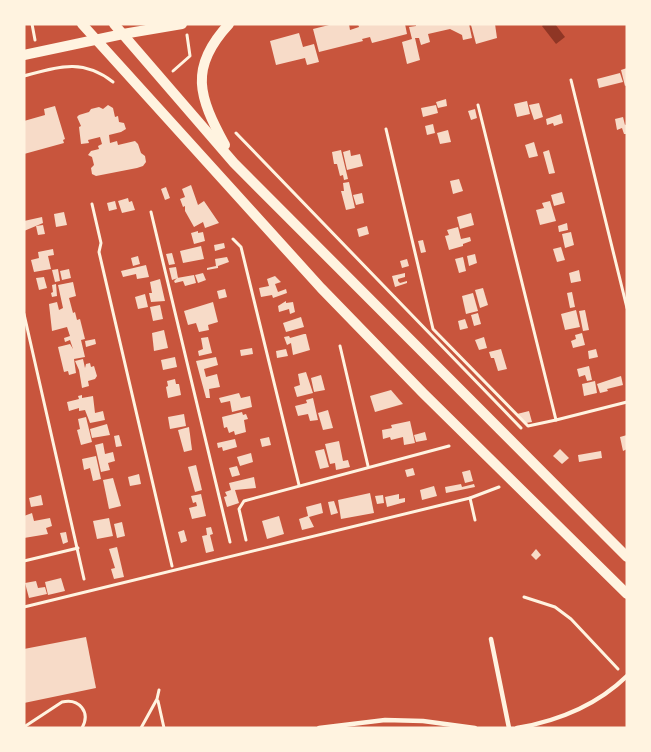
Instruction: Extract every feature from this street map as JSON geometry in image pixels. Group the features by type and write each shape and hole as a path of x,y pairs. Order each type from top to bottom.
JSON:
{"street":[{"path":"82,24 321,288 512,482 627,594"},
{"path":"114,24 234,163 627,557"},
{"path":"24,55 96,39 182,24"},
{"path":"229,24 215,40 206,60 202,90 207,112 234,163"}],"lane":[{"path":"491,639 509,728"},
{"path":"518,728 543,723 581,709 602,696 626,676"},
{"path":"319,728 366,721 405,720 475,728"},
{"path":"364,728 366,721"}],"path":[{"path":"24,76 58,66 80,66 104,76 120,88"},
{"path":"571,80 627,308"},
{"path":"478,105 556,420"},
{"path":"229,125 521,429 627,402"},
{"path":"386,129 433,329 528,426"},
{"path":"93,204 101,243 99,252 172,566"},
{"path":"151,212 230,542"},
{"path":"233,238 241,248 299,485"},
{"path":"24,314 84,579"},
{"path":"340,346 369,467"},
{"path":"246,540 239,509 241,503 249,499 449,446"},
{"path":"24,607 470,498 512,482"},
{"path":"470,498 475,520"},
{"path":"24,561 78,548"},
{"path":"524,597 555,607 571,619 626,676"},
{"path":"141,728 157,699 159,690"},
{"path":"157,699 164,728"},
{"path":"24,727 62,702 69,700 75,701 85,711 86,717 82,728"}],"shaded area":[{"path":"555,24 565,37 556,44 542,26"}],"building":[{"path":"333,24 349,24 350,30 359,27 358,24 405,24 407,34 372,43 370,37 362,39 363,41 319,52 313,29"},
{"path":"416,24 469,24 472,38 463,40 462,35 450,29 428,34 430,42 421,45 419,38 415,38 420,60 407,64 402,42 412,39 409,27 416,26"},
{"path":"495,24 497,38 476,44 471,25"},
{"path":"299,33 303,47 314,44 319,62 307,65 305,58 276,65 270,41"},
{"path":"627,68 627,85 625,86 621,70"},
{"path":"620,73 623,82 599,88 597,79"},
{"path":"446,99 447,106 438,108 436,102"},
{"path":"527,101 530,114 517,117 514,104"},
{"path":"539,103 543,117 534,120 529,105"},
{"path":"108,105 113,108 115,117 118,116 119,122 124,123 126,129 109,135 110,143 117,141 118,145 135,141 145,156 146,162 137,168 96,176 92,174 91,168 94,165 92,157 88,155 91,151 99,149 98,146 102,144 100,137 88,140 89,143 81,144 79,127 81,126 77,117 91,109 99,107 103,109"},
{"path":"436,105 438,113 423,117 421,108"},
{"path":"55,106 65,139 64,143 24,154 24,121 45,115 44,109"},
{"path":"475,109 477,118 471,120 468,111"},
{"path":"561,114 563,123 554,126 553,123 547,125 546,119"},
{"path":"623,117 625,125 627,124 627,134 624,134 622,128 617,130 615,119"},
{"path":"433,124 435,133 427,135 425,126"},
{"path":"448,130 451,142 440,144 437,133"},
{"path":"534,142 538,156 529,158 525,145"},
{"path":"341,150 348,179 344,180 343,175 340,176 337,164 334,164 332,152"},
{"path":"350,150 351,156 360,154 363,166 347,170 343,152"},
{"path":"549,150 555,173 549,174 543,152"},
{"path":"459,179 463,191 453,194 450,181"},
{"path":"349,182 355,208 346,210 341,191 344,191 343,183"},
{"path":"191,185 198,205 204,201 219,223 205,228 203,222 194,227 180,199 185,197 182,189"},
{"path":"166,187 170,198 165,200 161,189"},
{"path":"562,192 565,203 554,206 551,195"},
{"path":"362,193 364,203 356,205 353,195"},
{"path":"128,198 129,202 132,201 135,210 122,213 118,201"},
{"path":"115,201 117,209 109,211 107,203"},
{"path":"550,201 556,221 540,225 536,210 544,208 542,203"},
{"path":"64,212 67,225 56,227 54,214"},
{"path":"471,213 474,225 460,229 457,217"},
{"path":"42,217 43,223 24,231 24,221"},
{"path":"567,223 568,230 559,232 558,226"},
{"path":"43,225 45,234 38,235 36,226"},
{"path":"367,226 369,234 359,237 357,229"},
{"path":"458,227 461,239 470,237 471,241 449,250 445,236 449,235 447,230"},
{"path":"198,231 198,233 203,232 205,241 194,244 191,233"},
{"path":"571,232 574,245 565,248 562,234"},
{"path":"423,240 426,252 421,253 418,241"},
{"path":"224,243 225,248 215,251 214,245"},
{"path":"201,246 204,259 183,263 180,251"},
{"path":"561,247 565,260 557,262 553,249"},
{"path":"53,249 54,255 48,256 51,269 34,272 31,260 39,258 38,252"},
{"path":"172,253 175,264 169,265 166,254"},
{"path":"475,254 477,263 469,266 467,256"},
{"path":"138,256 140,264 133,266 131,258"},
{"path":"227,257 229,262 218,268 207,270 207,268 216,266 215,259"},
{"path":"463,257 466,271 459,273 455,259"},
{"path":"407,259 409,266 402,268 400,261"},
{"path":"146,265 149,277 137,279 136,274 123,277 121,271"},
{"path":"176,267 178,278 172,280 169,268"},
{"path":"58,269 60,281 55,282 52,270"},
{"path":"69,269 71,278 62,280 60,271"},
{"path":"579,270 581,281 571,283 569,273"},
{"path":"203,273 206,280 198,283 195,275"},
{"path":"405,273 405,277 398,281 400,283 407,281 407,283 395,287 392,276"},
{"path":"194,275 196,283 185,286 183,281 175,283 174,281 177,278"},
{"path":"275,276 281,282 275,284 278,292 286,289 287,293 273,298 272,295 261,297 259,288 269,286 267,279"},
{"path":"44,277 47,288 39,290 36,278"},
{"path":"160,279 165,301 151,302 150,282"},
{"path":"73,282 76,296 69,298 73,313 75,312 77,320 80,319 85,339 81,340 85,357 74,359 76,373 69,375 68,371 64,372 58,347 70,344 73,349 70,340 65,342 64,338 70,336 67,327 52,331 49,304 57,302 59,310 63,308 58,285"},
{"path":"56,284 57,296 52,297 52,285"},
{"path":"483,288 488,305 480,308 475,290"},
{"path":"225,289 227,297 219,299 217,291"},
{"path":"572,292 575,307 570,308 567,293"},
{"path":"473,293 478,311 466,314 462,296"},
{"path":"145,294 148,307 138,309 135,297"},
{"path":"286,301 286,303 293,302 295,312 290,314 289,309 279,312 278,306"},
{"path":"213,302 218,322 208,325 209,330 199,332 196,323 188,325 184,311"},
{"path":"160,305 163,319 153,321 150,307"},
{"path":"576,310 580,327 565,330 561,314"},
{"path":"585,310 589,330 583,331 579,311"},
{"path":"478,313 481,324 474,326 471,315"},
{"path":"301,317 304,327 286,332 283,323"},
{"path":"465,319 468,328 460,330 458,321"},
{"path":"164,330 168,348 154,351 152,333"},
{"path":"582,333 585,345 573,348 571,341 576,339 575,335"},
{"path":"306,334 310,350 293,355 291,343 287,345 284,337 289,336 290,338"},
{"path":"208,337 212,353 199,356 198,351 203,349 201,338"},
{"path":"484,337 487,348 479,350 475,340"},
{"path":"95,339 96,344 86,347 85,341"},
{"path":"252,348 253,354 241,356 240,350"},
{"path":"286,349 288,356 277,358 276,351"},
{"path":"501,349 507,369 498,371 494,358 491,358 489,352"},
{"path":"596,349 598,357 589,359 588,351"},
{"path":"175,357 177,367 163,370 161,360"},
{"path":"216,357 218,365 204,369 206,377 217,374 220,387 209,389 210,398 206,398 196,361"},
{"path":"83,359 85,368 86,364 90,363 91,367 94,366 97,376 88,381 89,386 82,388 75,361"},
{"path":"589,366 592,380 587,381 585,375 579,377 577,369"},
{"path":"306,372 313,393 297,397 294,387 300,385 298,374"},
{"path":"321,375 325,390 314,392 311,378"},
{"path":"621,376 623,385 600,393 597,384"},
{"path":"175,379 176,384 179,384 181,395 168,398 167,381"},
{"path":"595,381 597,393 584,396 582,384"},
{"path":"391,390 403,404 375,412 370,396"},
{"path":"239,393 241,398 250,396 252,407 232,412 230,401 221,403 219,398"},
{"path":"82,395 82,398 93,396 95,413 103,411 105,420 90,423 85,410 79,411 79,408 69,411 67,402 79,399 78,396"},
{"path":"313,398 318,420 310,421 308,414 298,416 295,406 307,403 306,400"},
{"path":"328,410 333,428 323,430 318,413"},
{"path":"529,411 532,422 526,423 517,414"},
{"path":"242,412 248,419 244,420 246,432 235,435 234,431 229,433 227,427 224,428 222,417"},
{"path":"184,414 186,426 170,429 168,417"},
{"path":"86,417 92,442 81,445 77,430 80,429 78,419"},
{"path":"410,421 415,443 404,445 403,437 383,439 382,430 392,428 391,425"},
{"path":"107,424 110,435 92,438 90,429"},
{"path":"189,427 192,450 184,452 178,430"},
{"path":"425,432 427,440 416,442 414,435"},
{"path":"119,435 122,446 116,447 114,436"},
{"path":"627,435 627,449 623,451 620,437"},
{"path":"269,437 271,445 262,447 260,439"},
{"path":"235,439 237,447 223,451 222,447 218,448 217,443"},
{"path":"339,441 343,461 348,460 350,467 336,470 335,463 330,464 325,444"},
{"path":"103,443 105,454 113,452 115,461 108,463 110,470 101,472 95,445"},
{"path":"324,449 329,467 320,469 315,451"},
{"path":"560,449 569,458 562,464 553,456"},
{"path":"601,451 602,458 579,462 578,455"},
{"path":"251,453 253,462 240,466 237,457"},
{"path":"96,456 101,479 93,481 90,468 84,470 82,459"},
{"path":"196,465 202,490 195,492 188,467"},
{"path":"237,466 240,475 232,477 229,468"},
{"path":"413,468 415,475 407,477 405,470"},
{"path":"470,470 473,481 465,483 462,472"},
{"path":"139,474 141,484 130,486 128,477"},
{"path":"254,477 256,488 235,490 239,503 227,507 224,497 227,496 225,492 231,490 229,483"},
{"path":"113,478 121,506 109,509 103,480"},
{"path":"461,484 462,487 474,484 475,487 446,493 445,487"},
{"path":"434,486 437,496 422,500 420,490"},
{"path":"370,493 374,513 341,519 338,500"},
{"path":"201,494 206,516 192,519 189,508 197,506 196,502 193,503 191,496"},
{"path":"399,494 399,499 405,498 405,502 387,507 385,497"},
{"path":"41,495 43,505 31,507 29,498"},
{"path":"383,495 384,503 377,504 375,496"},
{"path":"334,501 338,513 331,515 328,502"},
{"path":"321,503 323,513 309,517 314,527 302,530 299,519 308,516 306,507"},
{"path":"32,513 34,521 50,518 52,526 46,528 48,534 24,538 24,516"},
{"path":"279,516 284,534 267,539 262,521"},
{"path":"109,518 113,536 97,539 93,521"},
{"path":"122,522 125,536 117,538 114,524"},
{"path":"211,527 213,534 210,535 214,551 206,553 202,536 207,535 206,528"},
{"path":"184,530 187,541 181,543 178,532"},
{"path":"66,532 68,542 63,544 60,533"},
{"path":"117,547 124,577 114,579 111,569 115,568 109,549"},
{"path":"536,549 541,555 536,560 531,555"},
{"path":"61,578 65,591 48,595 45,582"},
{"path":"36,581 38,588 45,587 47,594 29,598 25,583"},
{"path":"86,637 96,688 24,703 24,649"}]}
